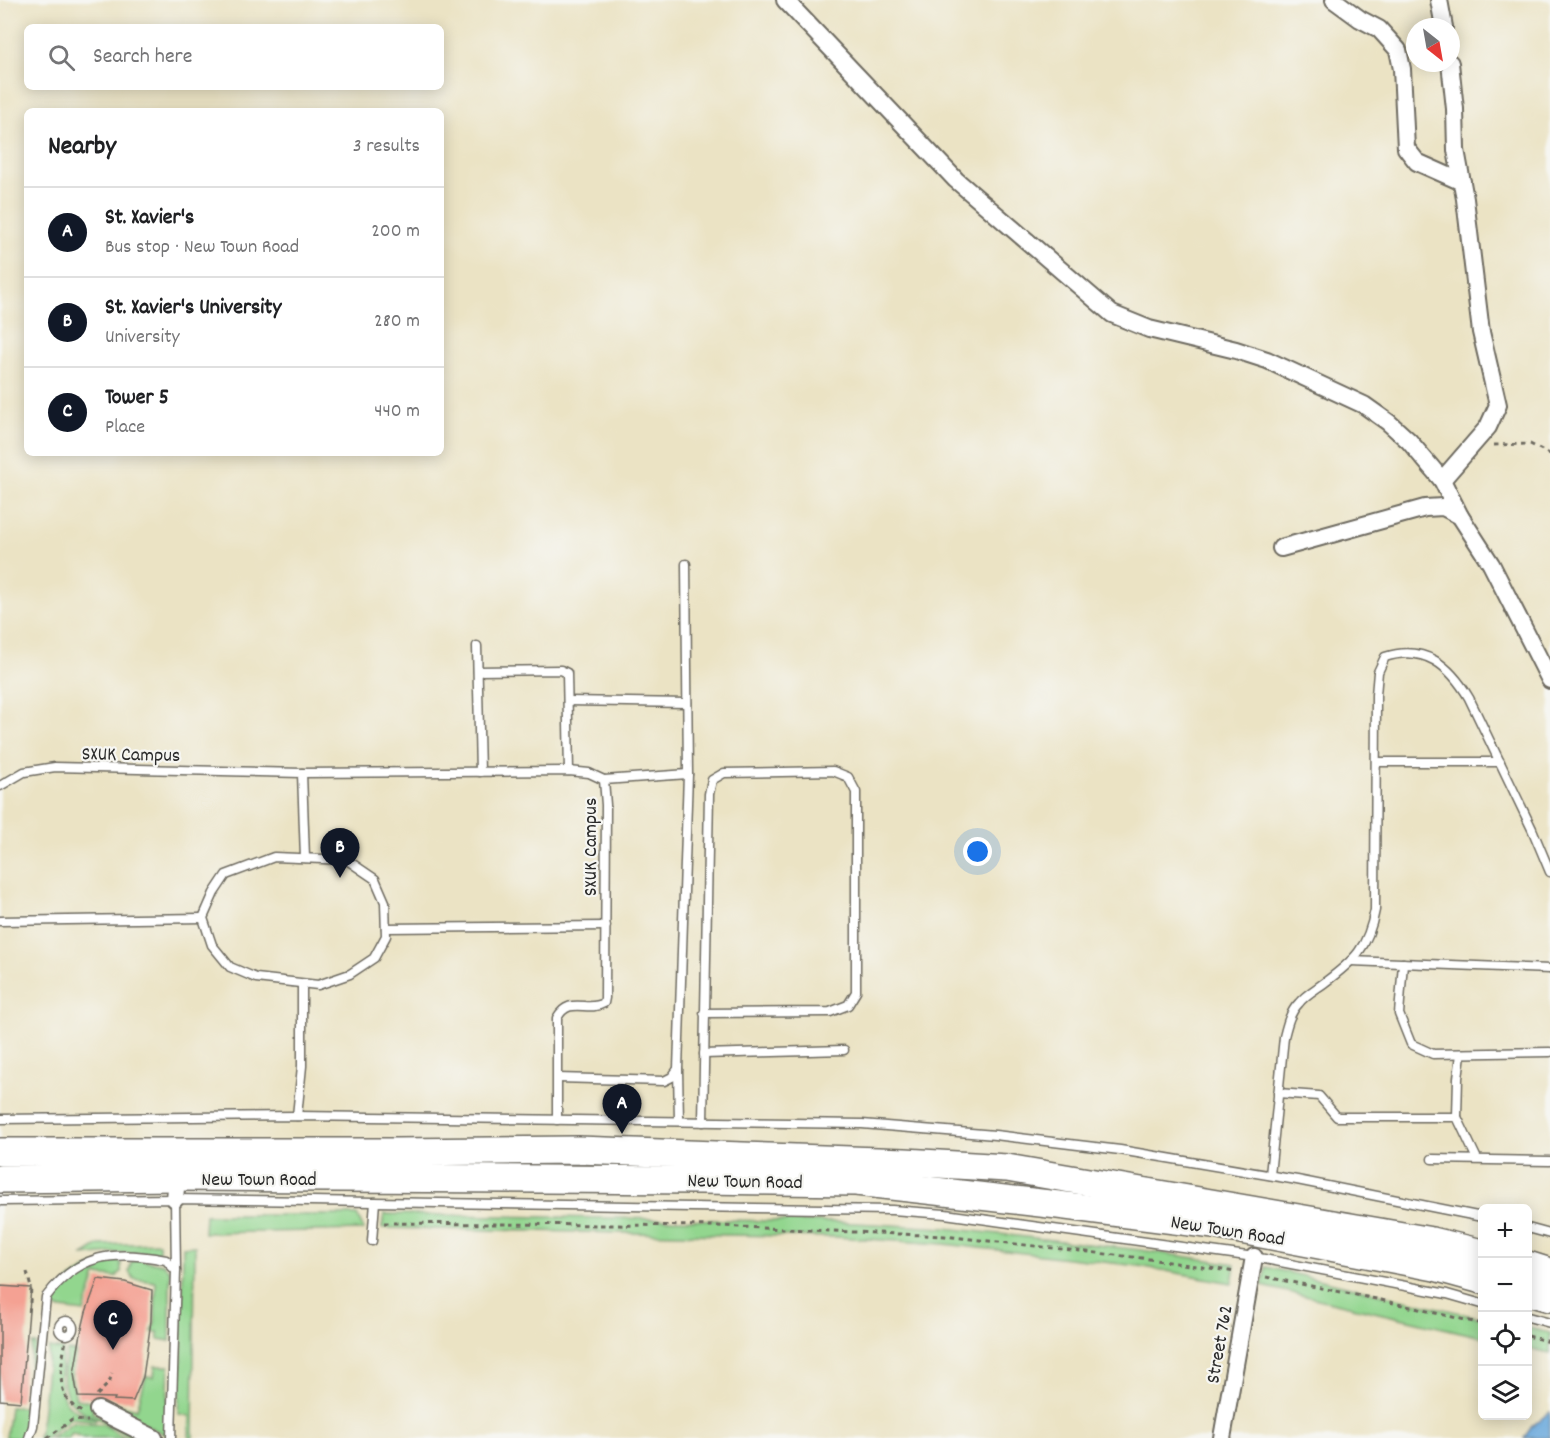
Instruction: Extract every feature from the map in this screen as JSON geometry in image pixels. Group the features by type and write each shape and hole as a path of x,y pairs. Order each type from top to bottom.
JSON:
{"main road":[{"name":"New Town Road","path":"0,1152 578,1150 1007,1168 1421,1239 1478,1252"},
{"name":"New Town Road","path":"0,1179 176,1188 690,1179 856,1182 1214,1225 1435,1267 1478,1279"},
{"path":"1532,1267 1550,1272"},
{"path":"1532,1293 1550,1298"}],"street":[{"path":"785,0 956,180 1112,314 1149,329 1267,360 1364,405 1388,422 1409,441 1442,480 1460,516 1491,564 1550,680"},
{"path":"1334,0 1360,19 1379,29 1398,50 1402,69 1406,148 1417,162 1462,182"},
{"path":"1439,0 1442,18"},
{"path":"1442,480 1493,420 1498,405 1480,332 1456,150 1455,109 1450,72"},
{"path":"1281,548 1425,508 1443,507 1460,516"},
{"name":"Street 762","path":"1222,1438 1254,1257"},
{"path":"94,1416 154,1438"}],"lane":[{"path":"679,1121 678,1069 688,774 686,564"},
{"path":"477,646 480,771"},
{"path":"1270,1175 1284,1037 1290,1017 1299,1003 1351,961 1365,945 1376,910 1376,695 1378,672 1385,657 1402,652 1425,656 1441,663 1458,679 1532,829 1550,872"},
{"path":"478,671 565,671 568,677 569,771"},
{"path":"568,701 687,703"},
{"path":"1377,762 1500,762"},
{"name":"SXUK Campus","path":"0,786 24,772 55,768 302,773 569,771 589,773 604,780 606,806 604,1003 570,1006 562,1009 557,1018 558,1078"},
{"path":"703,1122 704,1013 709,794 712,780 724,773 833,771 848,777 856,792 856,992 848,1005 830,1012 704,1013"},
{"path":"302,773 305,858"},
{"path":"604,780 688,774"},
{"path":"274,856 347,860 375,879 385,902 386,936 374,958 350,974 318,986 302,985 256,978 230,967 212,945 203,918 214,892 226,875 274,856"},
{"path":"0,921 203,918"},
{"path":"386,928 606,926"},
{"path":"1351,961 1550,969"},
{"path":"1403,963 1399,1014 1411,1044 1433,1054 1550,1052"},
{"path":"297,1116 302,1066 302,985"},
{"path":"704,1054 844,1050"},
{"path":"1461,1054 1457,1117 1477,1159"},
{"path":"557,1120 558,1078 664,1081 672,1077 678,1069"},
{"path":"1278,1093 1319,1096 1337,1117 1457,1117"},
{"path":"0,1119 297,1116 862,1124 984,1134 1120,1150 1270,1175 1478,1216"},
{"path":"1432,1159 1550,1161"},
{"path":"0,1201 176,1188 375,1202 892,1210 945,1214 1254,1257 1447,1294 1478,1303"},
{"path":"171,1438 176,1188"},
{"path":"372,1240 375,1202"},
{"path":"1532,1229 1550,1234"},
{"path":"29,1438 33,1426 46,1297 56,1283 81,1263 124,1256 166,1260 176,1271"},
{"path":"1532,1318 1550,1323"},
{"path":"43,1323 59,1326 64,1321 68,1321 73,1326 74,1333"}],"path":[{"path":"1480,435 1496,445 1530,444 1550,454"},
{"path":"374,1221 383,1223 718,1226 945,1236 1142,1258 1251,1275 1381,1300 1478,1323"},
{"path":"27,1272 31,1288 28,1316"},
{"path":"74,1333 61,1373 63,1393 73,1407 94,1416"},
{"path":"1532,1337 1550,1342"},
{"path":"110,1383 112,1372"},
{"path":"47,1438 72,1420 94,1416"}],"green space":[{"path":"384,1214 837,1222 945,1228 1141,1250 1235,1264 1232,1283 1139,1266 944,1244 836,1237 382,1228"},
{"path":"205,1215 357,1215 364,1230 204,1233"},
{"path":"159,1243 159,1252 82,1256 99,1245"},
{"path":"195,1246 193,1438 189,1438 190,1416 179,1414 183,1247"},
{"path":"117,1259 121,1264 121,1272 116,1277 96,1275 84,1312 54,1308 63,1288 70,1280 87,1269"},
{"path":"136,1259 164,1264 170,1272 170,1341 159,1339 158,1332 152,1332 155,1322 156,1282 134,1279 129,1272 131,1263"},
{"path":"1266,1267 1478,1317 1478,1336 1262,1286"},
{"path":"1532,1329 1550,1333 1550,1353 1532,1349"},
{"path":"32,1344 36,1344 29,1423 22,1438 6,1438 10,1407 26,1407"},
{"path":"49,1348 63,1350 60,1382 67,1404 76,1411 96,1419 95,1421 71,1418 45,1438 38,1438 42,1417"},
{"path":"67,1351 76,1352 71,1376 76,1399 96,1402 92,1412 141,1438 127,1435 74,1405 64,1386"},
{"path":"155,1366 169,1366 166,1435 114,1410 116,1404 137,1409 146,1376 154,1377"},
{"path":"73,1422 103,1424 125,1438 84,1438 72,1433 68,1438 50,1438"}],"water":[{"path":"1550,1412 1550,1438 1524,1438 1532,1426"}],"building":[{"path":"98,1279 125,1282 152,1290 151,1321 143,1377 133,1401 78,1397 74,1374 86,1312"},
{"path":"0,1286 31,1288 21,1402 0,1400"}],"place":[{"name":"St. Xavier's University","path":"340,878"},
{"name":"St. Xavier's","path":"622,1134"},
{"name":"Tower 5","path":"113,1350"}]}
